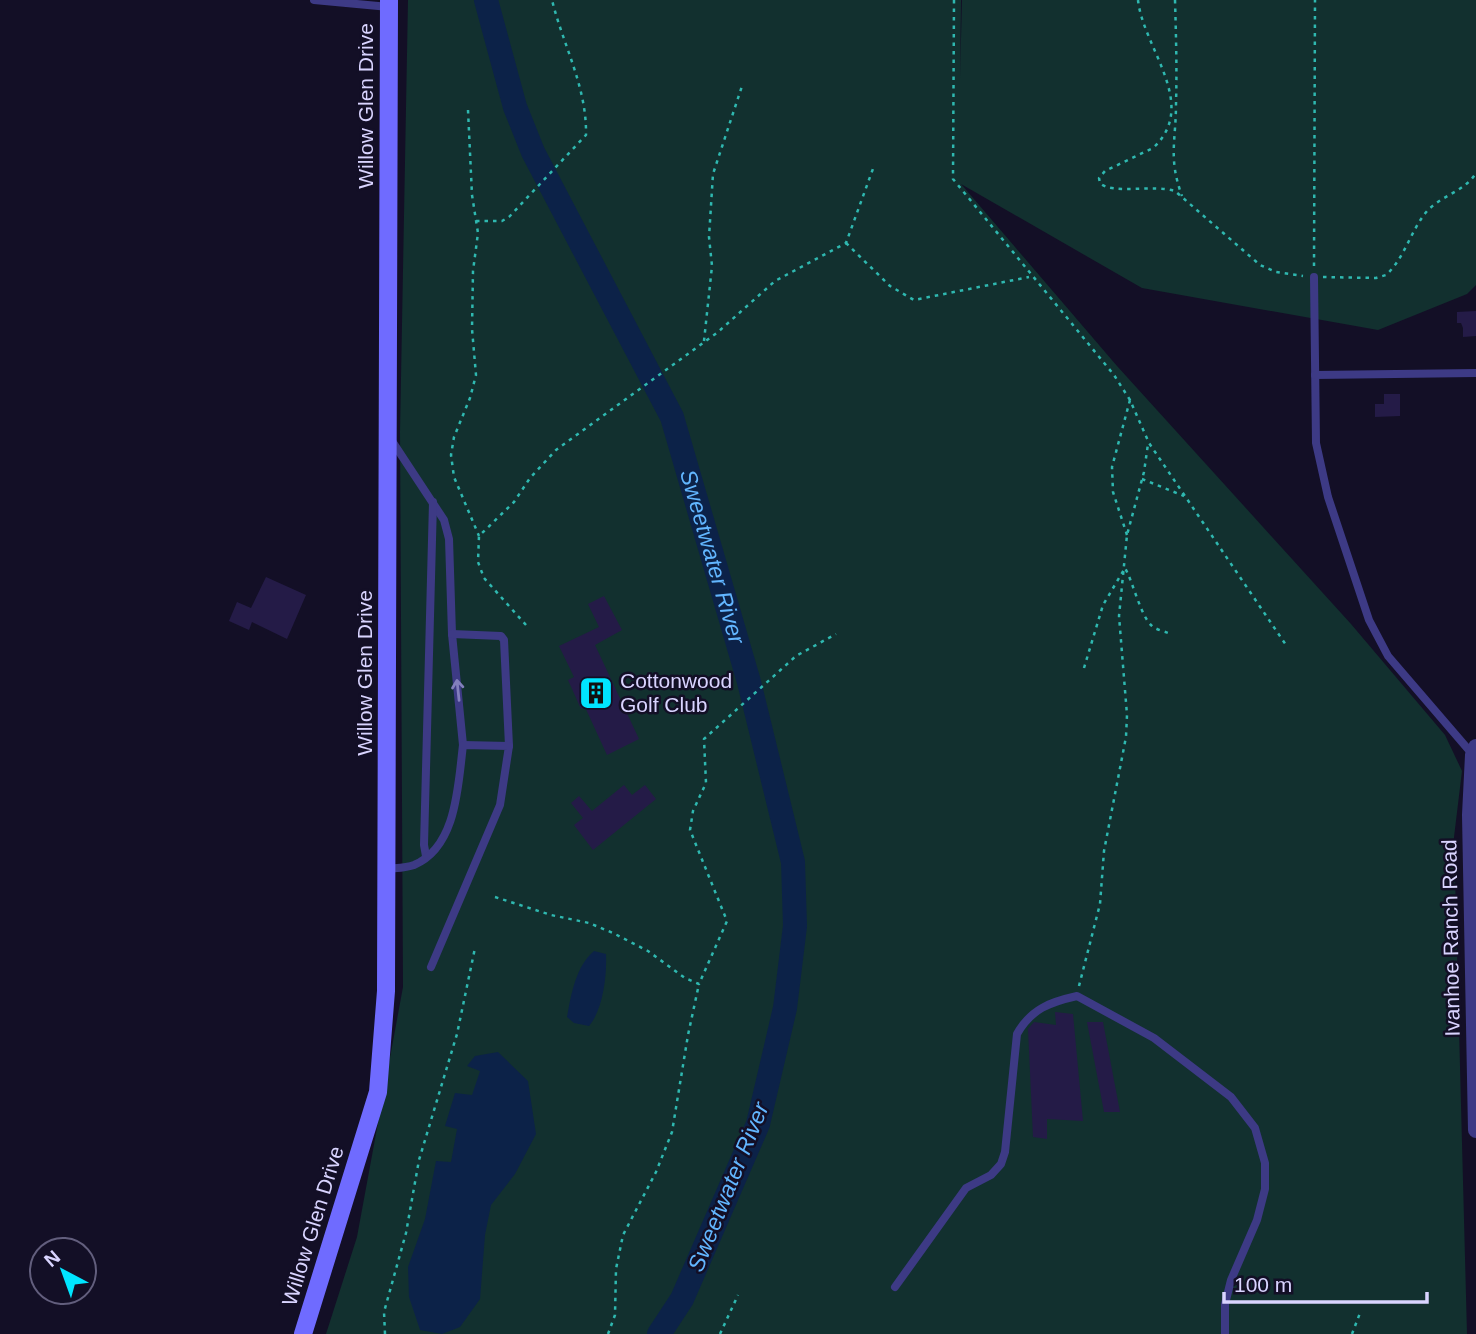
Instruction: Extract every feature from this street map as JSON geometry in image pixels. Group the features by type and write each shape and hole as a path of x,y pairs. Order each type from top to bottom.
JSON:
{"main road":[{"name":"Willow Glen Drive","path":"303,1334 378,1092 386,991 389,3"}],"street":[{"name":"Ivanhoe Ranch Road","path":"1474,751 1470,816 1476,1130"}],"lane":[{"path":"314,0 389,3"},
{"path":"1314,277 1316,443 1328,497 1369,620 1388,656 1474,751"},
{"path":"1315,375 1476,373"},
{"path":"387,869 414,865 445,838 457,790 463,745 452,634 449,539 444,520 388,435"},
{"path":"426,856 424,845 433,502"},
{"path":"431,967 500,805 509,746 501,636 452,634"},
{"path":"463,745 509,746"},
{"path":"895,1287 966,1188 991,1175 1001,1164 1017,1034 1022,1024 1044,1005 1077,996 1154,1038 1231,1097 1255,1128 1265,1163 1265,1189 1257,1220 1227,1292 1225,1334"}],"path":[{"path":"476,221 502,221 509,217 586,135 575,66 552,0"},
{"path":"954,0 953,179 1114,375 1130,400 1149,443 1286,645"},
{"path":"1138,0 1144,27 1171,96 1171,118 1159,143 1105,171 1099,178 1100,183 1111,189 1161,187 1182,196 1260,265 1276,272 1314,277 1376,278 1386,275 1425,214 1437,202 1466,184 1476,173"},
{"path":"1175,0 1176,108 1172,145 1182,196"},
{"path":"1314,277 1315,0"},
{"path":"704,341 712,266 709,237 713,174 742,86"},
{"path":"468,110 472,195 478,233 473,271 472,329 476,376 454,437 451,455 454,477 478,536 478,562 484,578 526,625"},
{"path":"478,536 514,502 530,478 555,450 718,332 775,281 846,243 874,166"},
{"path":"846,243 890,286 914,300 1031,276"},
{"path":"1127,535 1113,492 1112,467 1130,400"},
{"path":"1077,996 1100,904 1104,851 1126,737 1127,715 1119,615 1127,535 1149,443"},
{"path":"1142,479 1184,496"},
{"path":"1125,568 1134,584 1140,608 1152,626 1168,633"},
{"path":"1084,668 1103,605 1125,568"},
{"path":"608,1334 615,1315 616,1269 623,1235 656,1172 672,1132 699,985 727,921 690,830 693,811 706,783 704,738 796,656 836,634"},
{"path":"495,897 551,915 589,923 613,933 648,951 699,985"},
{"path":"385,1334 384,1312 406,1233 419,1160 457,1034 475,948"},
{"path":"720,1334 738,1294"},
{"path":"1352,1334 1360,1312"}],"green space":[{"name":"Cottonwood Golf Club","path":"408,0 961,0 960,78 962,0 1476,0 1476,285 1467,294 1378,330 1142,288 961,184 1117,366 1351,624 1445,735 1462,771 1454,837 1467,1334 326,1334 357,1237 403,987 400,432"}],"water":[{"path":"594,951 606,954 606,972 601,1002 589,1026 574,1023 567,1017 579,972"},
{"path":"498,1052 528,1081 536,1134 515,1174 491,1205 485,1235 480,1299 460,1327 442,1334 420,1330 409,1297 408,1267 425,1219 436,1161 451,1162 457,1129 445,1126 455,1093 472,1095 480,1071 467,1066 475,1056"}],"building":[{"path":"1476,311 1476,336 1463,337 1461,323 1457,323 1457,312"},
{"path":"1384,394 1400,394 1400,416 1375,417 1375,404 1384,404"},
{"path":"266,577 306,595 287,639 252,622 249,630 229,621 237,602 251,608"},
{"name":"Cottonwood Golf Club","path":"604,596 622,630 595,645 639,739 607,755 585,707 581,709 568,680 574,677 559,646 599,627 588,604"},
{"path":"624,785 632,795 645,785 656,799 593,850 574,825 583,818 571,803 579,796 592,811"},
{"path":"1055,1012 1073,1014 1083,1121 1047,1119 1047,1139 1033,1137 1028,1029 1034,1022 1056,1025"},
{"path":"1087,1022 1103,1022 1120,1112 1104,1112"}],"waterway":[{"name":"Sweetwater River","path":"486,0 515,107 533,152 672,417 749,682 793,862 795,926 785,1008 758,1124 682,1299 659,1334"}],"place":[{"name":"Cottonwood Golf Club","path":"596,693"}]}
